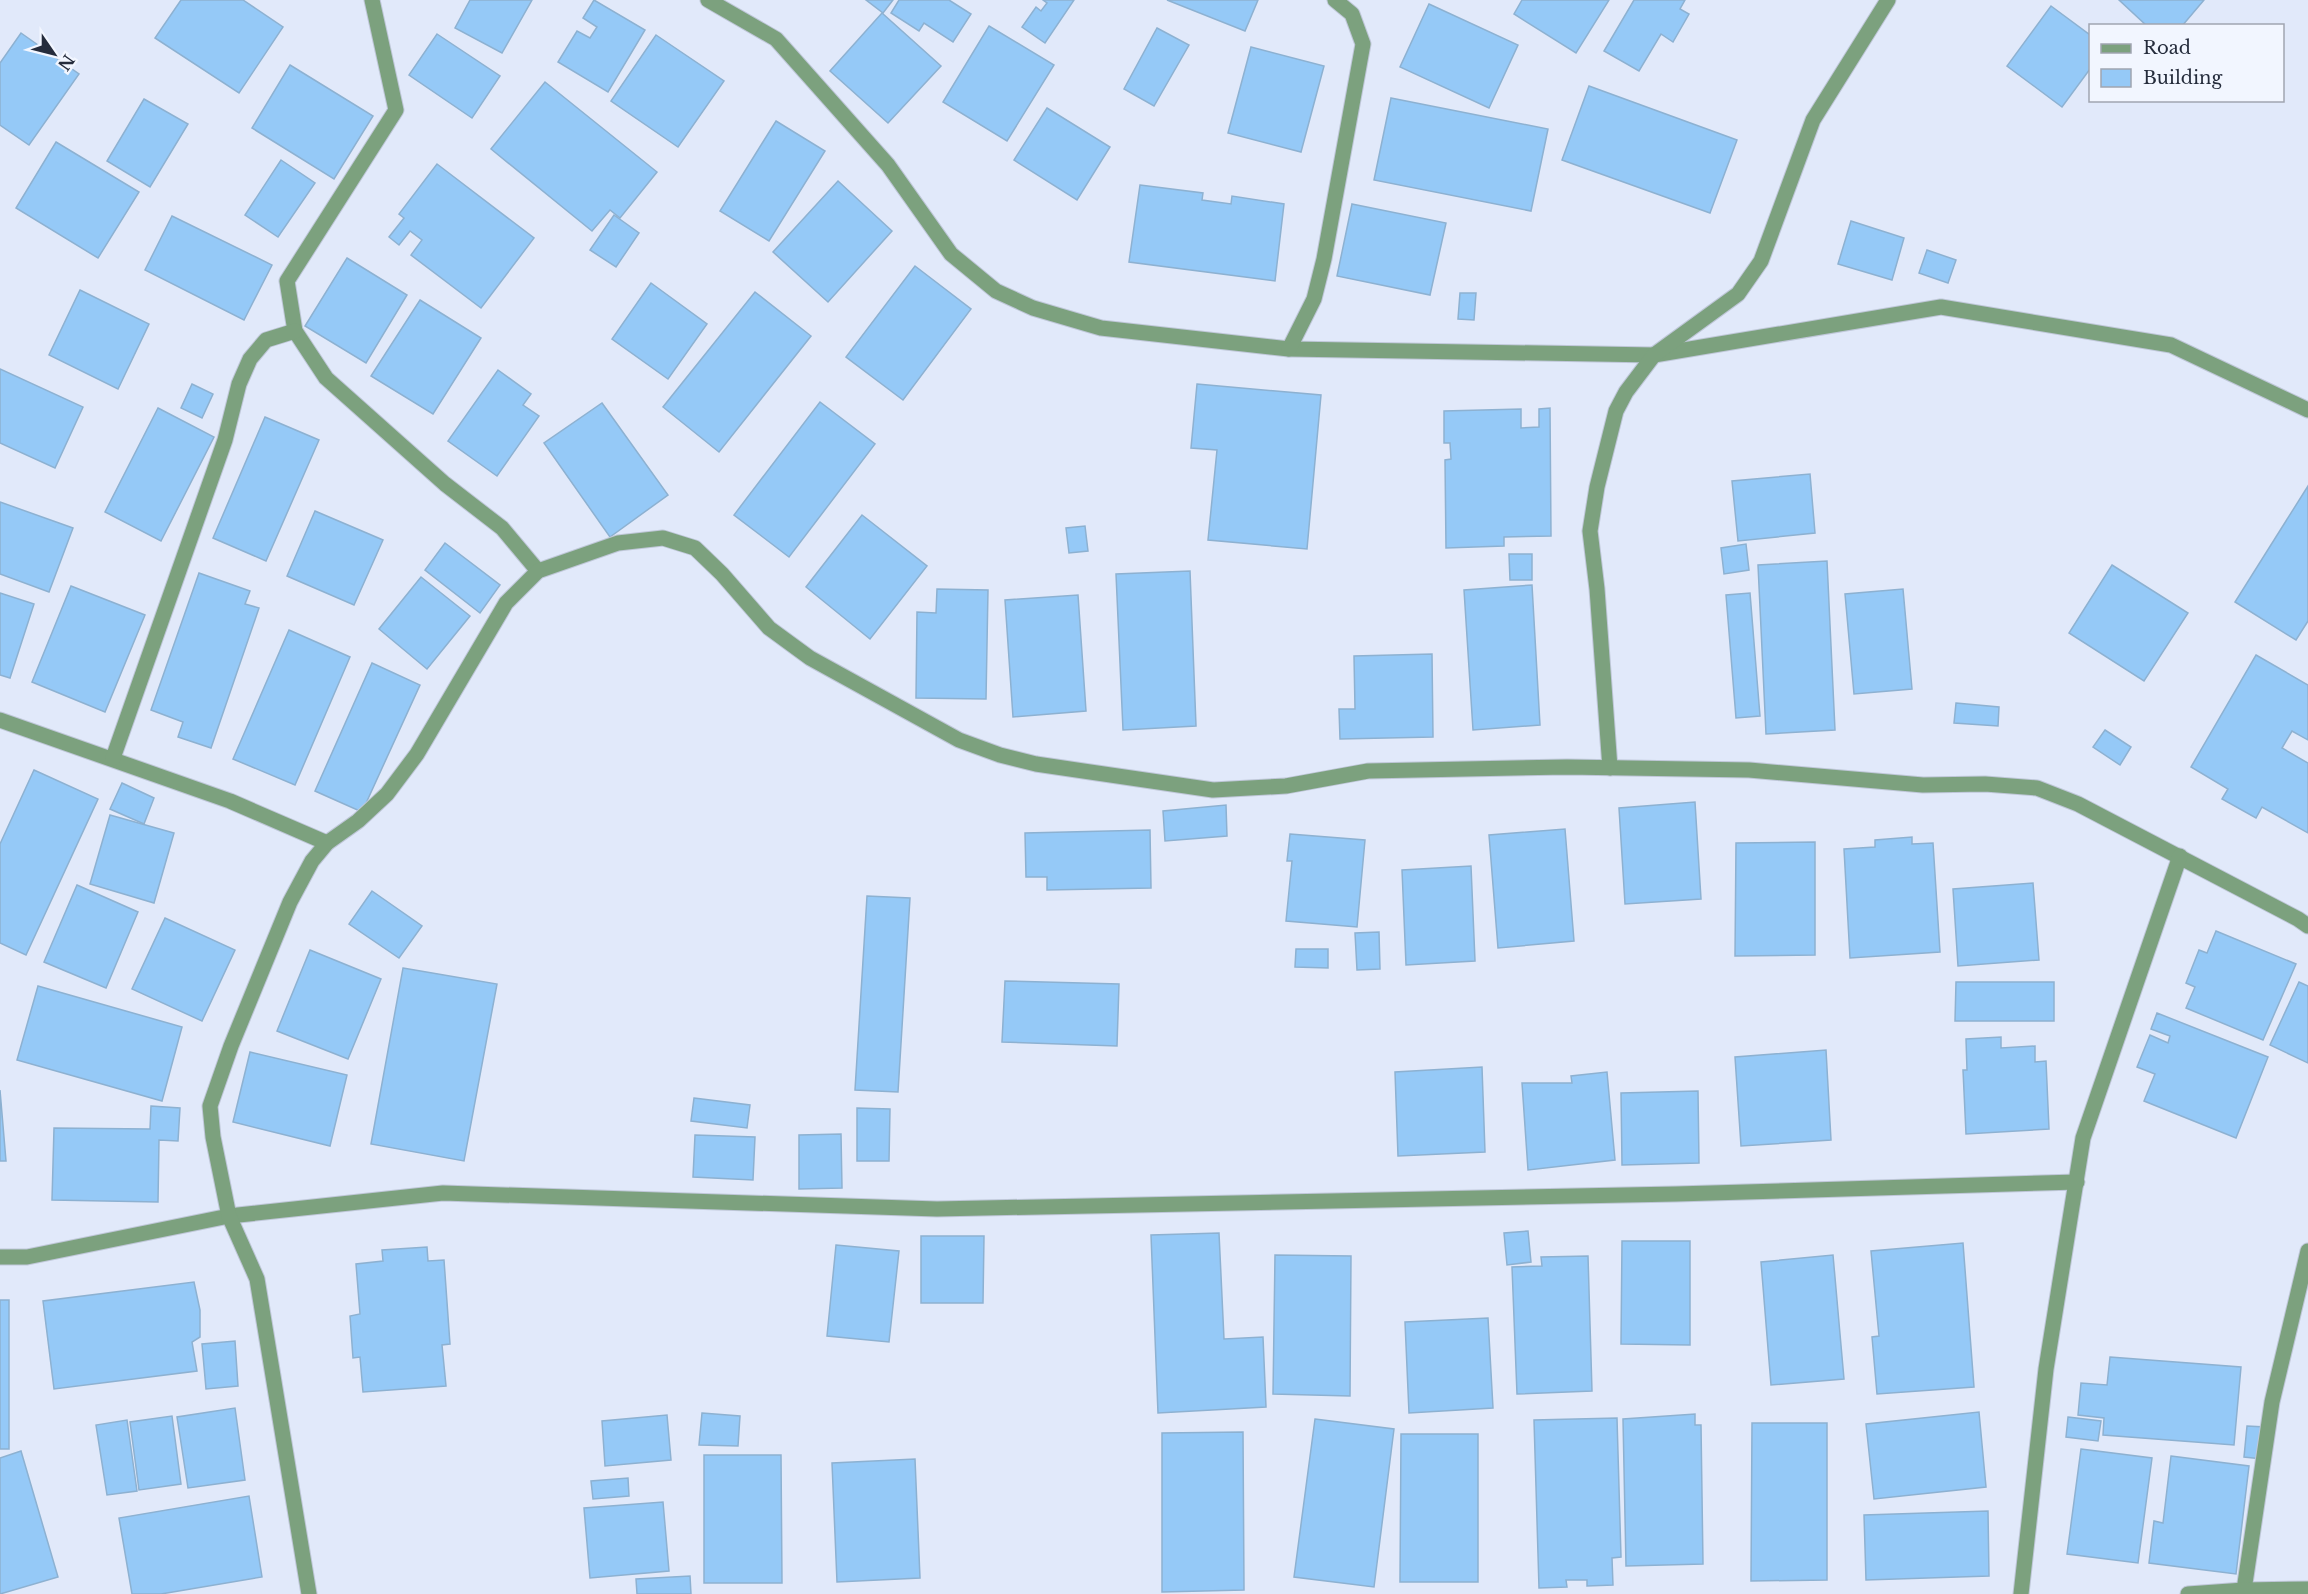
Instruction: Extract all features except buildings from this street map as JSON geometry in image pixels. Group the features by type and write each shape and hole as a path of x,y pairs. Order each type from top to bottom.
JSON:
{"street":[{"path":"372,0 396,110 287,282 295,331 326,378 445,484 502,528 538,571"},
{"path":"708,0 776,39 888,165 951,254 996,291 1034,308 1101,328 1289,350 1654,355 1941,307 2171,345 2308,410"},
{"path":"1289,350 1314,299 1324,259 1363,44 1352,14 1335,0"},
{"path":"1610,768 1597,589 1590,531 1597,487 1616,411 1626,392 1654,355 1738,294 1761,261 1813,120 1888,0"},
{"path":"113,758 225,440 239,384 250,359 266,340 295,331"},
{"path":"309,1594 257,1279 229,1216 213,1137 210,1106 231,1046 290,902 312,861 327,843 358,821 387,794 417,754 506,603 538,571 618,543 663,538 695,548 722,574 769,628 810,658 959,740 1000,755 1036,764 1213,790 1286,786 1368,771 1567,767 1749,770 1923,785 1984,784 2037,788 2078,804 2180,856 2308,926"},
{"path":"0,720 230,801 327,843"},
{"path":"2021,1594 2046,1369 2083,1138 2180,856"},
{"path":"0,1257 27,1257 229,1216 443,1193 937,1209 1664,1195 2077,1182"},
{"path":"2244,1590 2271,1402 2308,1251"},
{"path":"2188,1594 2308,1589"}]}
